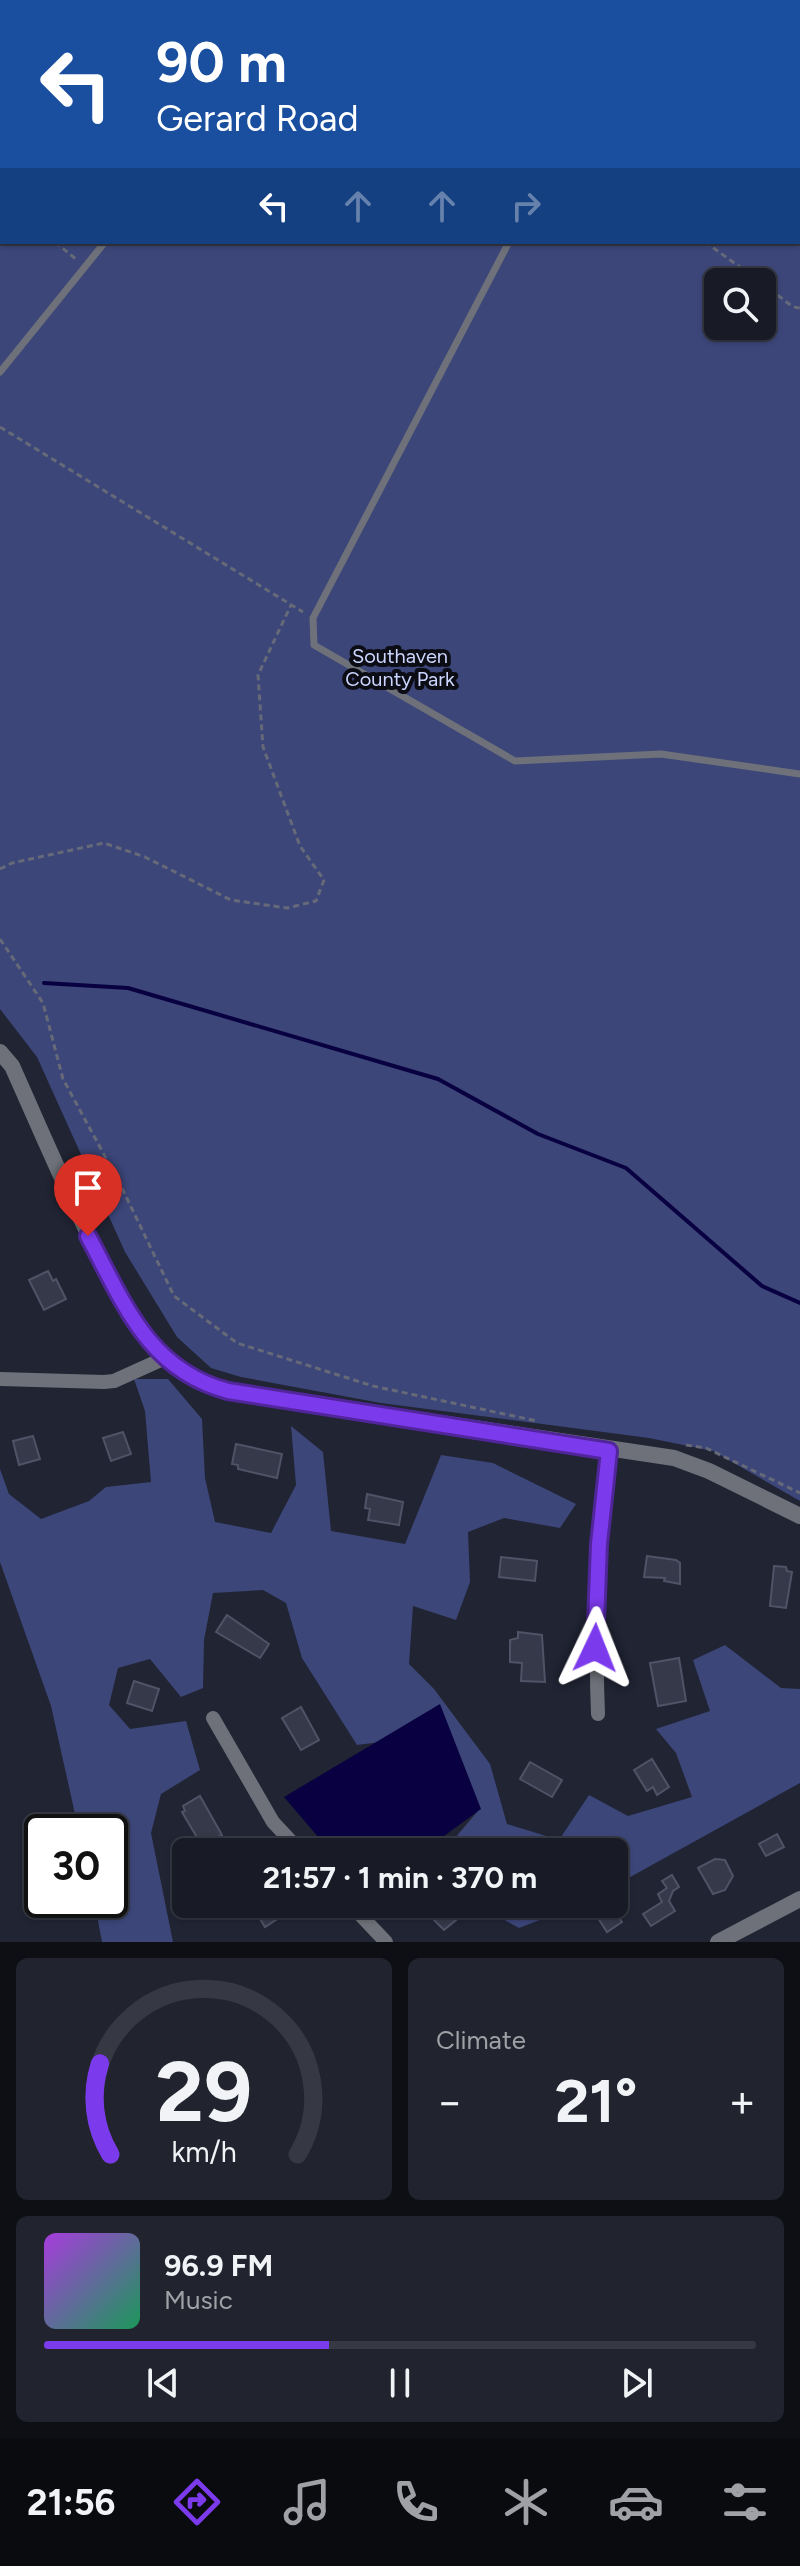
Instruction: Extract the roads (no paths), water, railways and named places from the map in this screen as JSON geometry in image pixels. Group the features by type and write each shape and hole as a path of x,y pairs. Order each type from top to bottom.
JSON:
{"street":[{"path":"0,1052 12,1066 76,1213 137,1329 165,1358 204,1385 609,1451 674,1458 694,1464 800,1516"},
{"path":"0,1379 104,1382 165,1358"},
{"path":"598,1714 595,1648 599,1544 609,1451"},
{"path":"213,1718 273,1822 288,1838"},
{"path":"718,1942 800,1899"},
{"path":"363,1918 386,1942"}],"lane":[{"path":"0,372 103,244"},
{"path":"508,244 313,618 314,645 515,761 661,754 800,774"}],"waterway":[{"path":"44,983 128,988 438,1079 538,1134 626,1168 762,1286 800,1303"}],"park label":[{"name":"Southaven County Park","path":"400,668"}]}
